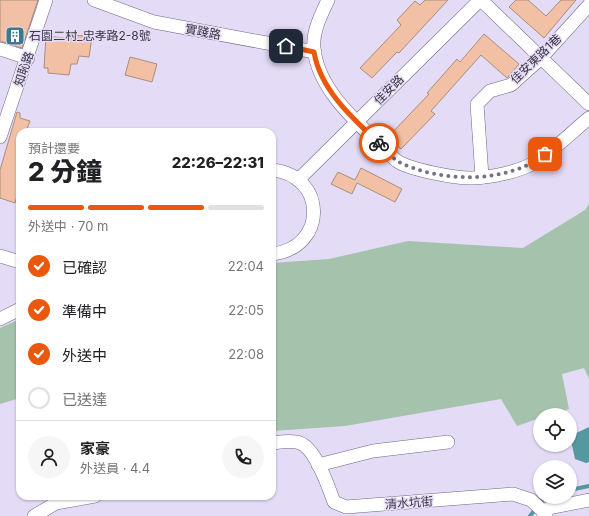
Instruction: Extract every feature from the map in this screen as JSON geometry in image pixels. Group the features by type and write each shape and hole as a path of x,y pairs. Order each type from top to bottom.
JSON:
{"lane":[{"name":"知恥路","path":"0,137 28,58 46,0"},
{"name":"實踐路","path":"94,0 154,22 314,52"},
{"path":"328,0 317,24 314,52 316,64 326,83 356,122 398,161 434,174 471,178 505,173 534,163 589,118"},
{"path":"481,0 589,104"},
{"name":"佳安路","path":"298,180 481,0"},
{"name":"佳安東路1巷","path":"482,176 477,104 490,91 511,86 541,58 589,4"},
{"path":"0,49 28,58"},
{"path":"276,171 292,175 308,190 314,211 313,222 302,242 283,253 276,254"},
{"path":"0,256 16,261"},
{"path":"0,319 16,311"},
{"path":"318,465 373,451 448,442"},
{"name":"清水坑街","path":"276,443 301,443 313,453 334,502 346,507 513,494 541,511 589,500"},
{"path":"34,516 56,503 73,500"}],"shaded area":[{"path":"589,204 589,379 584,368 562,374 569,408 533,408 533,420 517,426 501,399 345,426 276,431 276,263 329,259 408,241 523,248 585,210"},
{"path":"16,321 16,399 0,404 0,328"},
{"path":"589,427 589,462 586,463 575,459 573,452 577,452 577,433"}],"building":[{"path":"0,0 38,0 22,48 0,41"},
{"path":"425,0 448,0 399,53 397,52 372,78 360,68 401,25 397,20 415,1 420,5"},
{"path":"516,0 528,0 546,16 561,0 576,0 544,38 509,7"},
{"path":"484,34 519,64 507,78 481,55 431,111 435,114 401,149 388,137 429,94 427,93 457,59 460,62"},
{"path":"74,35 92,37 89,57 79,56 77,64 71,64 69,75 48,73 48,68 44,68 46,36 74,39"},
{"path":"130,57 157,64 152,82 125,75"},
{"path":"17,112 20,113 20,118 30,121 27,128 16,128 15,203 0,198 0,170"},
{"path":"361,168 402,189 395,202 357,183 352,194 331,184 338,172 355,180"}],"waterway":[{"path":"577,489 589,486"},
{"path":"530,516 539,504"}],"way so far":[{"path":"379,143 398,161 434,174 471,178 505,173 534,163 545,154"}],"place":[{"name":"石園二村_忠孝路2-8號","path":"15,36"}],"route":[{"path":"286,46 314,52 316,64 336,98 356,122 379,143"}]}
